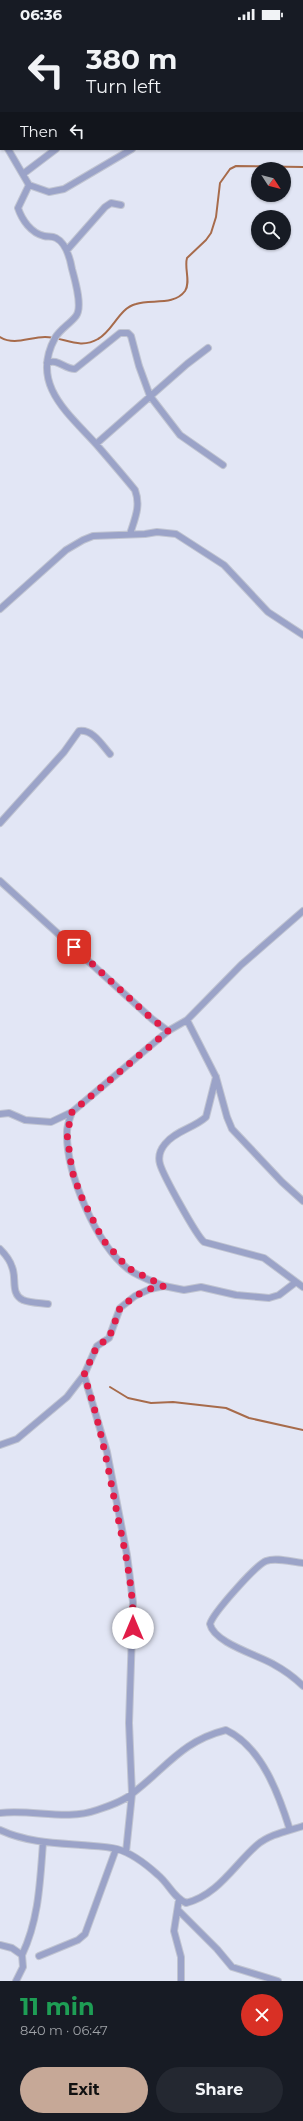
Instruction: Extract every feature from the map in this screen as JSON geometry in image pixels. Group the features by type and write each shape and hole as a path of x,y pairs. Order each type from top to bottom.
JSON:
{"street":[{"path":"9,150 29,185 49,192 64,189 130,150"},
{"path":"23,174 55,150"},
{"path":"29,185 18,208 21,216 32,230 43,236 55,237 62,242 67,250 79,301 77,315 54,339 47,363 46,373 56,398 64,410 96,444 135,490 138,498 138,508 130,534"},
{"path":"67,250 105,207 111,203 121,205"},
{"path":"47,363 56,361 70,369 75,369 125,332 131,336 139,366 150,396 180,435 223,465"},
{"path":"96,444 187,364 208,348"},
{"path":"0,609 66,550 93,536 157,532 176,534 224,565 268,612 303,635"},
{"path":"0,823 64,752 79,731 84,730 93,736 110,754"},
{"path":"0,881 152,1019 168,1031"},
{"path":"0,1114 9,1113 25,1120 51,1122 72,1112 168,1031 187,1020 262,945 303,911"},
{"path":"187,1020 216,1077 227,1117 232,1129 282,1182 303,1201"},
{"path":"216,1077 206,1117 172,1137 164,1144 160,1153 160,1164 204,1242 260,1256 303,1287"},
{"path":"72,1112 67,1128 68,1153 76,1185 103,1240 128,1268 164,1286 184,1290 201,1287 219,1292 257,1298 279,1295 296,1282"},
{"path":"0,1249 12,1266 15,1277 14,1289 17,1294 23,1300 48,1304"},
{"path":"0,1445 17,1439 34,1423 57,1407 67,1397 84,1375 97,1346 109,1338 120,1308 135,1296 150,1289 164,1286"},
{"path":"84,1375 107,1452 130,1580 133,1614 129,1740 132,1794 126,1852"},
{"path":"303,1563 273,1560 261,1564 226,1601 210,1624 211,1628 223,1639 272,1663 294,1676 303,1686"},
{"path":"0,1813 22,1812 82,1815 98,1810 132,1794 187,1746 205,1736 226,1730 243,1741 255,1755 270,1780 290,1830"},
{"path":"0,1830 24,1839 43,1843 116,1849 126,1852 159,1876 179,1899 186,1902 198,1900 223,1881 258,1844 276,1835 303,1826"},
{"path":"16,1981 23,1967 22,1955 30,1940 37,1912 43,1843"},
{"path":"39,1956 78,1940 85,1934 116,1849"},
{"path":"179,1899 174,1932 181,1957 181,1981"},
{"path":"178,1910 217,1948 232,1967 278,1981"},
{"path":"0,1945 12,1948 22,1955"}],"waterway":[{"path":"0,337 11,341 45,337 78,343 91,342 98,339 108,331 120,315 130,306 175,299 180,296 187,287 187,258 206,240 211,233 216,217 220,183 230,169 236,166 303,167"},
{"path":"110,1387 128,1398 151,1403 173,1402 226,1408 249,1418 303,1430"}],"route":[{"path":"74,947 152,1019 168,1031 81,1102 72,1112 67,1128 68,1153 76,1185 103,1240 128,1268 136,1274 164,1286 150,1289 135,1296 120,1308 109,1338 97,1346 84,1375 107,1452 120,1527 127,1555 133,1602 133,1628"}]}
